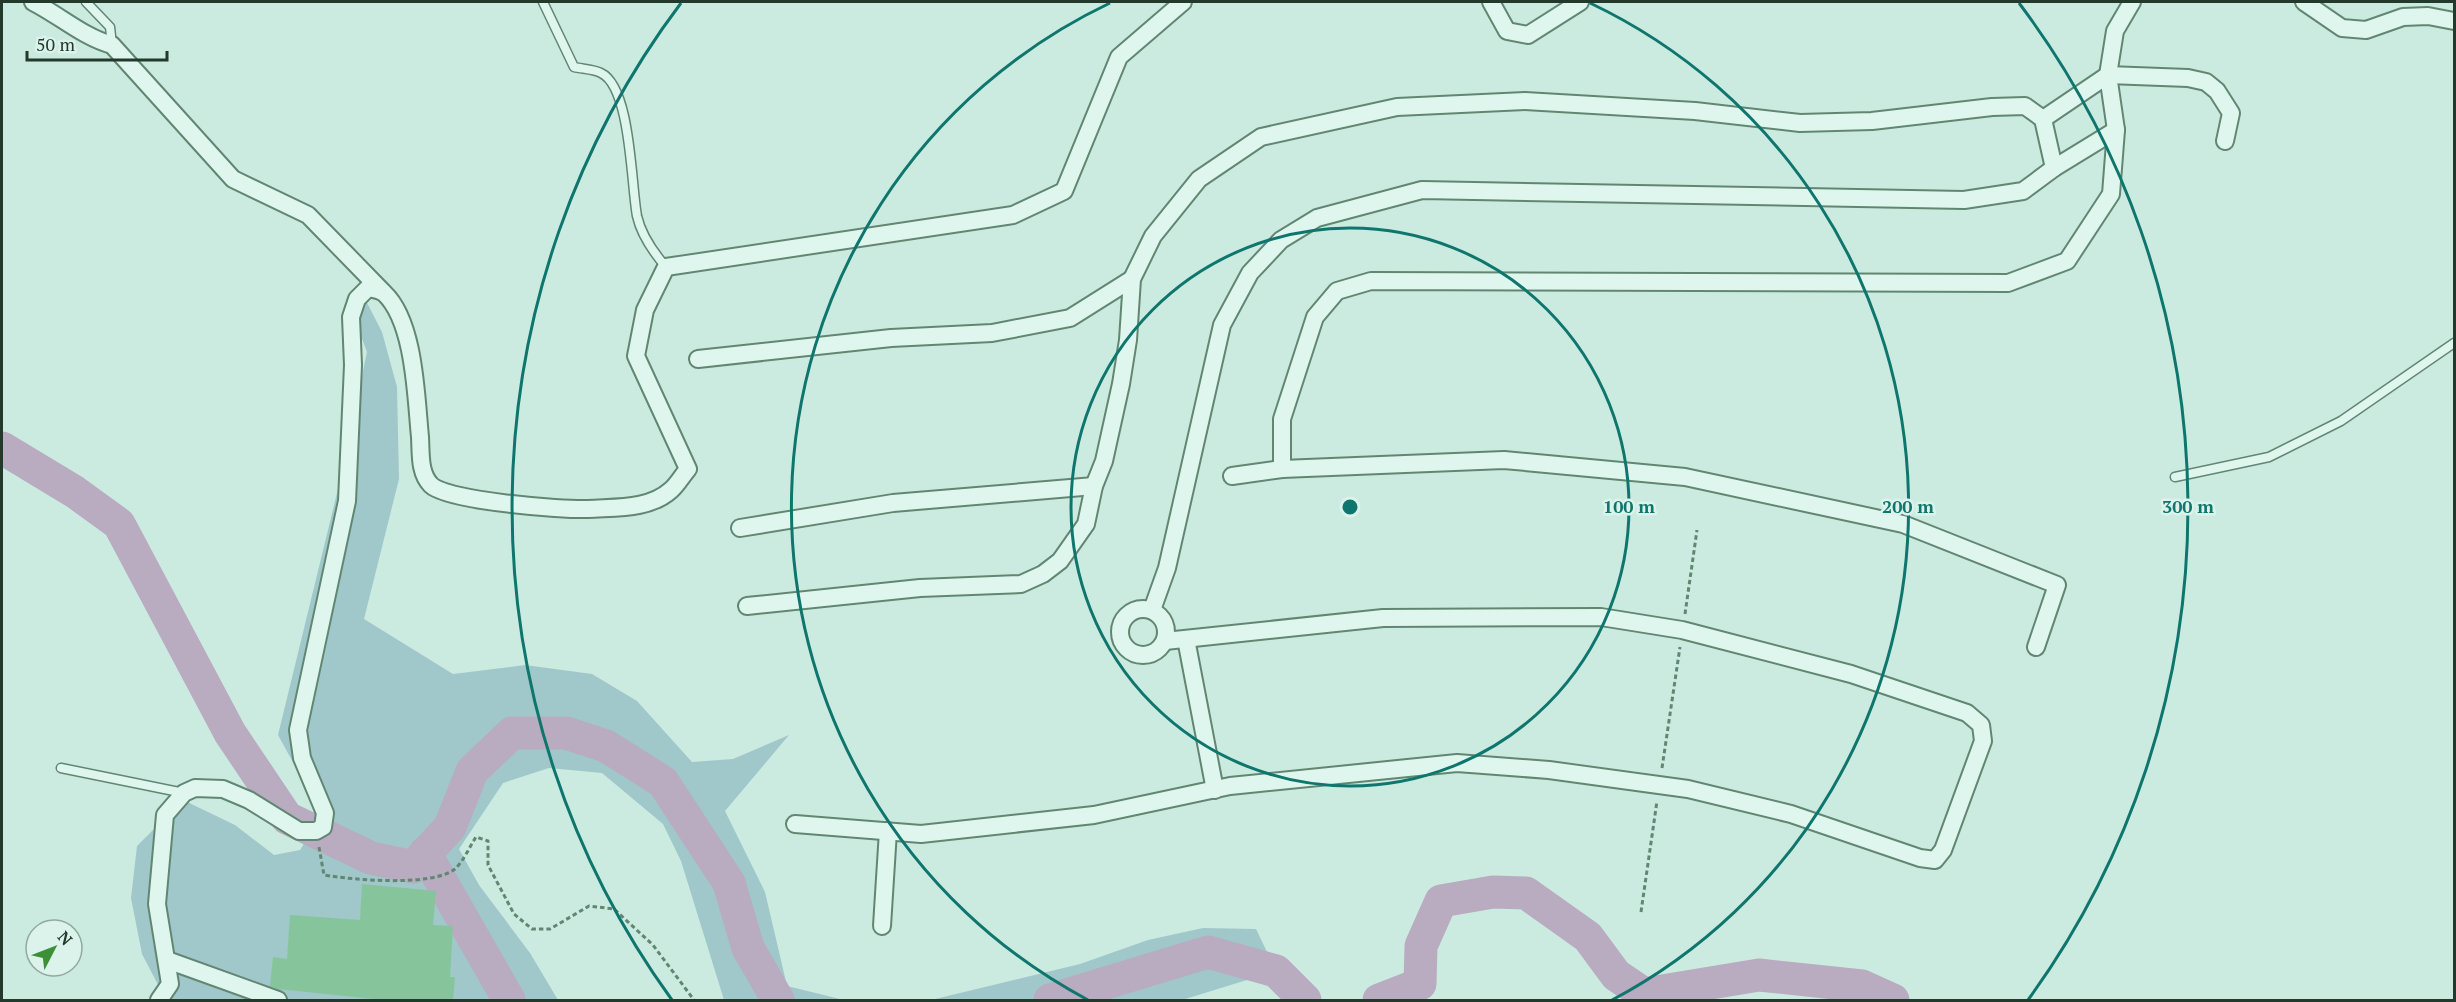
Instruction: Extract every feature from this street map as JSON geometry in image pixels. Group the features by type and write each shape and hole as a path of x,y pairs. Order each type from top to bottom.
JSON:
{"street":[{"path":"33,2 59,15 94,40 112,45 233,179 308,215 383,291 396,308 407,338 416,393 423,473 432,486 448,494 499,502 577,509 643,505 670,491 688,469 636,356 645,310 666,267 1013,215 1064,191 1119,57 1183,2"},
{"path":"1491,2 1507,31 1528,35 1580,2"},
{"path":"1282,470 1282,418 1315,317 1337,291 1371,281 2008,284 2067,261 2110,194 2116,130 2108,75 2115,31 2132,2"},
{"path":"2304,2 2342,28 2366,30 2403,17 2428,16 2454,21"},
{"path":"2043,119 2108,75 2188,78 2206,82 2217,91 2231,113 2225,141"},
{"path":"747,606 920,588 1021,584 1043,574 1060,561 1086,524 1094,486 1104,461 1128,340 1132,279 1153,236 1199,179 1261,137 1397,107 1526,101 1695,111 1800,123 1872,121 1992,107 2025,106 2043,119 2054,168"},
{"path":"1152,610 1170,557 1222,325 1250,273 1281,240 1317,218 1422,190 1964,200 2023,191 2054,168 2116,130"},
{"path":"698,359 891,338 992,333 1070,318 1132,279"},
{"path":"159,1000 170,984 157,904 165,815 184,793 195,788 223,789 249,800 299,831 316,831 323,826 325,813 321,798 302,758 298,730 347,501 353,365 351,317 357,299 368,288 383,291"},
{"path":"1232,476 1282,470 1504,460 1685,477 1903,524 2058,585 2036,647"},
{"path":"740,528 893,503 1094,486"},
{"path":"1140,608 1152,610 1162,617 1167,628 1166,641 1158,651 1147,655 1134,654 1125,647 1122,641 1121,623 1128,613 1140,608"},
{"path":"795,824 921,834 1094,815 1230,786 1457,763 1549,770 1688,789 1791,814 1920,858 1935,860 1943,850 1983,741 1981,725 1967,713 1851,674 1682,630 1601,617 1383,618 1166,641"},
{"path":"1186,639 1215,790"},
{"path":"882,926 888,831"},
{"path":"167,960 278,1000"}],"lane":[{"path":"86,2 110,27 112,45"},
{"path":"543,2 574,67 602,73 619,93 625,118 638,218 653,252 666,267"},
{"path":"2175,477 2269,457 2341,421 2454,343"},
{"path":"61,768 184,793"}],"path":[{"path":"1641,912 1697,530"},
{"path":"316,831 324,875 360,881 434,877 456,868 476,837 488,841 488,866 514,914 532,929 550,928 589,906 614,909 653,945 694,1000"}],"shaded area":[{"path":"360,289 382,332 397,387 399,479 364,619 453,674 525,665 592,674 637,701 692,762 733,759 789,735 725,811 765,892 787,986 844,1000 724,1000 681,861 663,824 602,773 549,768 503,783 459,849 479,885 530,953 558,1000 166,1000 142,954 131,898 137,846 183,800 235,825 274,855 300,850 322,815 278,735 338,489 367,352 352,312"},
{"path":"1203,928 1256,929 1276,971 1182,1000 931,1000 1080,964 1148,940"}],"building":[{"path":"362,884 436,891 433,925 453,926 450,977 455,977 453,1000 383,1000 278,989 270,986 273,957 287,959 290,915 360,920"}],"waterway":[{"path":"2,448 75,492 119,524 230,733 287,818 371,858 413,867 450,827 472,771 512,733 566,733 606,746 663,782 729,883 748,948 778,1000"},
{"path":"425,853 509,1000"},
{"path":"1379,1000 1420,984 1421,946 1441,901 1493,892 1526,893 1588,937 1616,975 1644,994 1759,975 1862,986 1893,1000"},
{"path":"1050,1000 1208,952 1276,971 1305,1000"}]}
